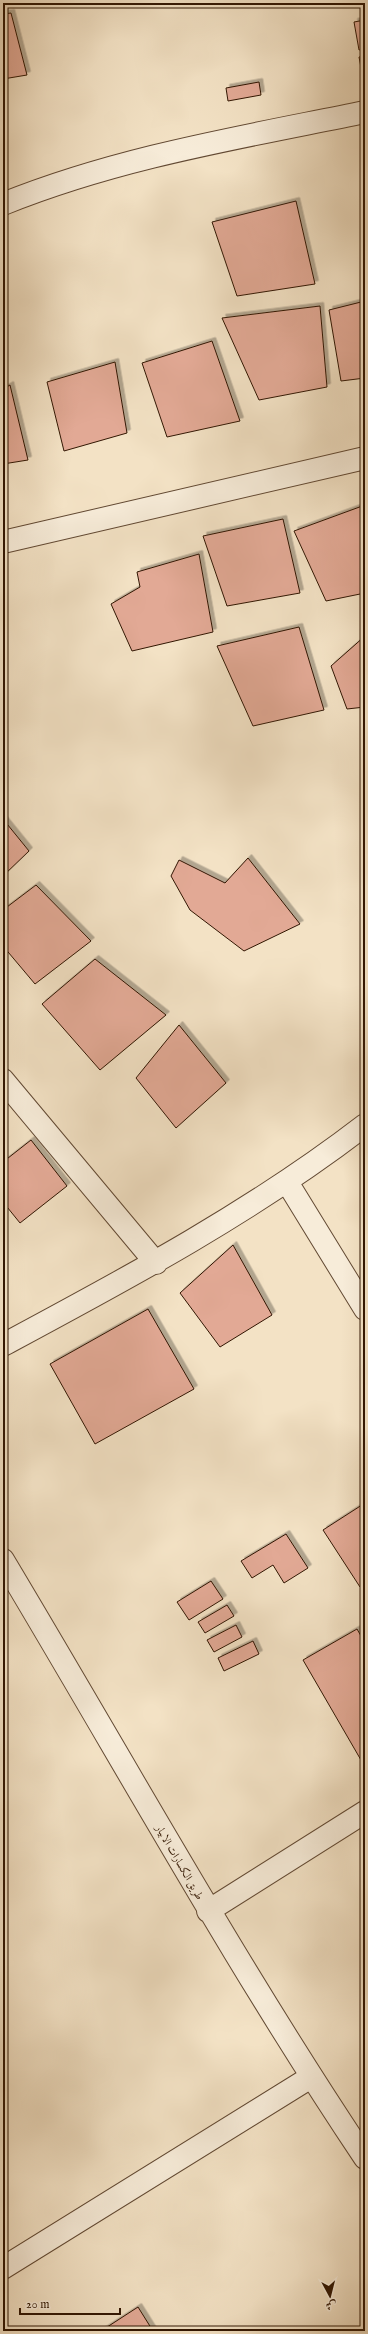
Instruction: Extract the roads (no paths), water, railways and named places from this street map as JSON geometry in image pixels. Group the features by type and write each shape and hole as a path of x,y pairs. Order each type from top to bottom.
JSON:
{"street":[{"path":"3,204 35,191 186,147 365,112"},
{"path":"3,542 365,458"},
{"path":"6,1089 156,1263"},
{"path":"3,1345 156,1263 287,1182 365,1125"},
{"path":"287,1182 365,1309"},
{"name":"طريق الكسارات الابيار","path":"3,1560 208,1911 310,2077 365,2158"},
{"path":"208,1911 365,1812"},
{"path":"3,2268 310,2077"}]}
